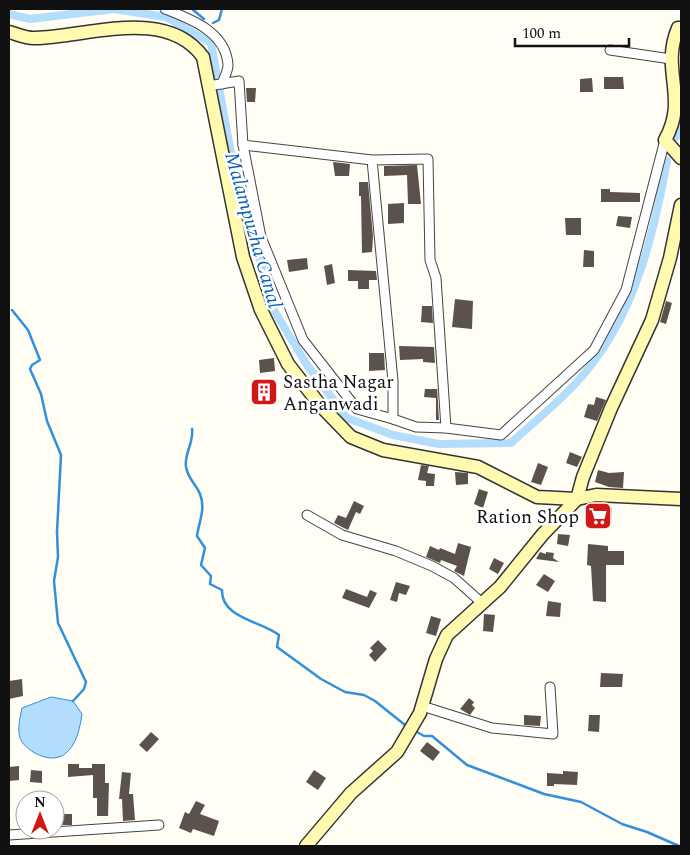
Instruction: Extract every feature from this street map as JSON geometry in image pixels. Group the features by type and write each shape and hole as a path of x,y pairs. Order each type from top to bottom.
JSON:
{"street":[{"path":"165,9 189,18 219,38 228,65 215,85"},
{"path":"9,32 33,39 93,30 132,28 172,34 194,45 203,57 215,85 243,257 261,310 288,364 320,406 351,437 383,450 478,467 537,497 577,499 596,495 681,499"},
{"path":"215,85 239,81 243,145 261,237 302,340 357,409 416,427 446,428 501,435 594,350 626,290 665,140 674,125 679,108 671,58 673,40 678,28 681,28"},
{"path":"610,50 671,58"},
{"path":"665,140 681,158"},
{"path":"243,145 372,160 428,159 430,260 436,278 446,428"},
{"path":"372,160 394,381 393,419"},
{"path":"306,846 351,793 397,752 422,706 436,659 447,635 500,587 543,534 577,499 583,477 611,408 652,320 670,258 681,205"},
{"path":"307,515 342,534 396,551 432,566 454,578 482,603"},
{"path":"422,706 492,728 553,734 550,687"},
{"path":"9,835 159,825"}],"water":[{"path":"51,697 73,701 82,714 79,730 73,745 66,753 55,758 49,758 31,751 22,742 19,730 22,708"}],"building":[{"path":"604,77 623,77 624,89 604,89"},
{"path":"592,78 593,92 580,92 580,79"},
{"path":"246,88 256,88 255,102 247,102"},
{"path":"333,162 350,164 349,176 335,176"},
{"path":"417,165 421,204 408,204 407,175 384,176 384,166"},
{"path":"359,182 368,182 373,236 372,252 362,253"},
{"path":"601,189 610,189 610,192 640,193 640,202 601,202"},
{"path":"404,203 404,223 388,224 388,204"},
{"path":"618,216 632,217 630,228 616,226"},
{"path":"565,218 581,218 581,235 566,235"},
{"path":"584,250 594,251 594,267 583,267"},
{"path":"307,258 308,269 289,272 287,260"},
{"path":"332,264 335,283 327,285 324,266"},
{"path":"348,270 376,271 377,280 369,280 369,289 358,289 358,281 348,281"},
{"path":"455,299 473,301 472,329 452,327"},
{"path":"666,301 672,303 666,324 660,322"},
{"path":"422,306 432,306 433,323 421,322"},
{"path":"399,346 434,347 435,363 423,362 423,359 400,360"},
{"path":"369,353 384,353 385,370 369,371"},
{"path":"274,358 275,371 260,373 259,360"},
{"path":"437,386 439,420 436,420 436,398 424,397 425,389 437,389"},
{"path":"596,397 606,400 597,421 584,417 588,404 594,405"},
{"path":"570,452 582,457 577,467 566,463"},
{"path":"538,463 548,467 541,485 531,482"},
{"path":"421,465 429,466 427,473 435,474 434,486 426,486 426,481 418,480"},
{"path":"598,470 609,473 624,472 623,488 609,487 595,482"},
{"path":"455,472 468,473 468,484 456,485"},
{"path":"479,489 488,492 483,508 474,504"},
{"path":"354,501 364,506 360,514 356,512 348,530 334,523 338,515 346,518"},
{"name":"Ration Shop","path":"586,507 612,508 611,526 585,524"},
{"path":"558,534 570,535 568,546 557,544"},
{"path":"458,543 471,547 464,576 454,571 457,566 441,560 440,563 426,557 430,546 455,554"},
{"path":"588,544 608,546 608,551 624,551 624,565 606,565 606,602 593,601 591,566 587,565"},
{"path":"540,552 546,554 546,552 554,553 553,558 559,562 536,559"},
{"path":"494,558 504,563 498,574 489,569"},
{"path":"544,574 555,581 548,592 536,585"},
{"path":"396,582 410,586 406,595 399,593 397,602 390,600"},
{"path":"346,589 367,597 370,590 377,593 369,608 342,598"},
{"path":"548,601 561,603 560,617 546,616"},
{"path":"484,614 495,615 493,632 483,631"},
{"path":"431,616 441,619 436,636 426,633"},
{"path":"378,640 387,649 375,662 369,655 373,651 370,648"},
{"path":"601,673 623,674 622,687 600,687"},
{"path":"22,679 23,696 9,699 9,681"},
{"path":"469,698 474,702 472,705 475,708 470,715 460,709"},
{"path":"524,715 541,716 540,726 524,725"},
{"path":"589,715 600,715 599,732 588,731"},
{"path":"151,732 159,739 147,752 139,745"},
{"path":"427,742 440,752 433,761 420,751"},
{"path":"68,764 79,764 79,768 92,768 92,764 105,764 105,783 109,783 108,816 97,816 97,798 93,798 93,775 68,777"},
{"path":"19,766 19,780 9,781 9,767"},
{"path":"31,770 42,771 42,783 30,782"},
{"path":"314,770 326,778 318,790 306,782"},
{"path":"563,771 578,772 577,785 554,784 554,786 547,786 547,773 563,774"},
{"path":"122,772 131,773 129,794 133,794 135,820 123,821 122,799 119,799"},
{"path":"196,801 205,805 200,814 219,821 214,836 193,829 191,833 179,828 185,812 189,814"},
{"path":"65,814 72,814 72,825 65,825"}],"waterway":[{"name":"Malampuzha Canal","path":"9,14 30,19 114,9 166,17 211,43 217,77"},
{"path":"192,9 204,19"},
{"path":"213,23 219,20 222,9"},
{"name":"Malampuzha Canal","path":"220,93 235,175 275,312 307,365 347,418 393,435 439,444 511,443 557,402 583,375 601,352 629,301 648,246 667,161"},
{"name":"Malampuzha Canal","path":"676,137 681,127"},
{"path":"12,310 28,330 40,360 32,365 30,369 41,394 47,421 61,455 57,532 58,557 54,581 58,623 86,682 84,689 73,701"},
{"path":"192,429 192,439 186,457 186,467 188,475 202,499 197,536 205,548 201,565 211,576 210,584 222,590 223,599 235,613 279,635 277,647 321,679 345,692 364,695 375,701 405,725"},
{"path":"417,732 424,736 432,736 467,765 544,794 581,802 622,824 647,832 679,846"}],"place":[{"name":"Sastha Nagar Anganwadi","path":"264,392"},
{"name":"Ration Shop","path":"598,516"}]}
